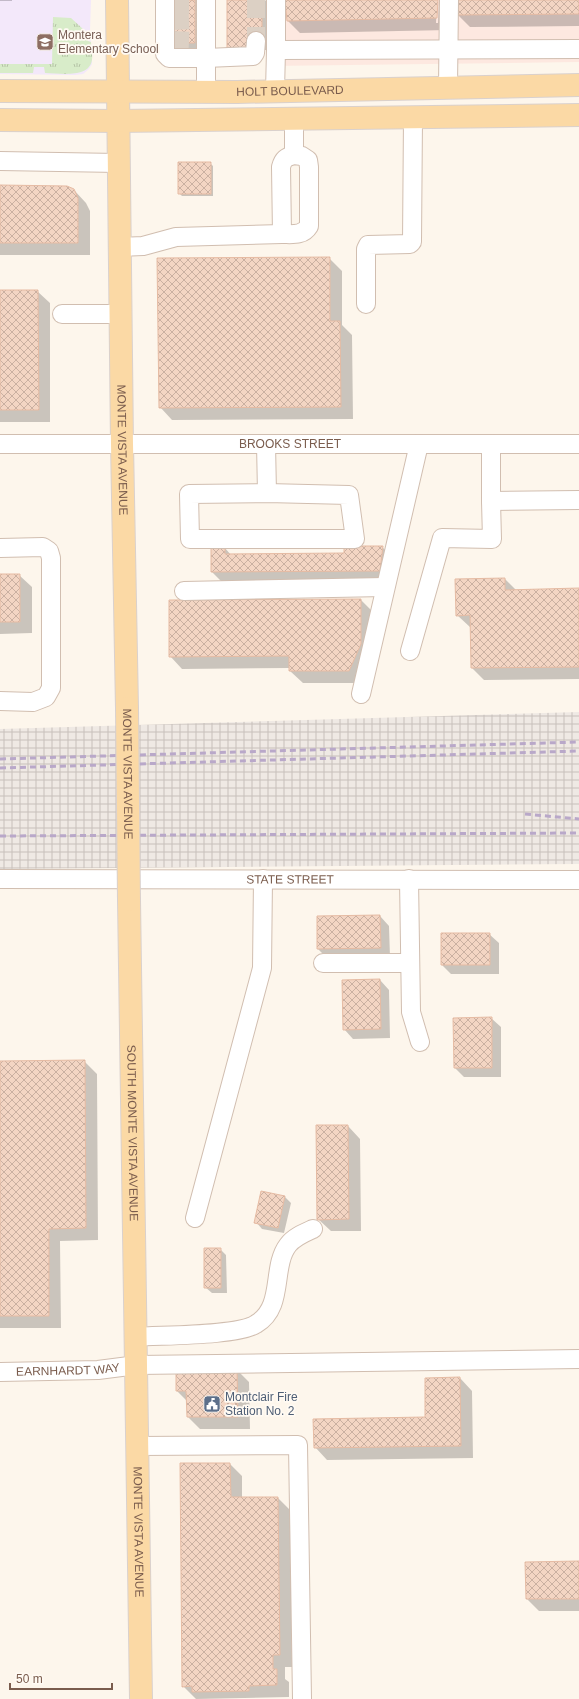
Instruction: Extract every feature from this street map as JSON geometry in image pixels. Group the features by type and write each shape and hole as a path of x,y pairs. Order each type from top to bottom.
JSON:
{"main road":[{"name":"MONTE VISTA AVENUE","path":"117,0 119,247 129,900"},
{"name":"HOLT BOULEVARD","path":"0,91 206,92 579,85"},
{"path":"469,116 510,105 579,101"},
{"path":"0,120 118,121 579,115"},
{"name":"SOUTH MONTE VISTA AVENUE","path":"129,900 137,1365"},
{"name":"MONTE VISTA AVENUE","path":"137,1365 141,1699"}],"street":[{"path":"275,91 276,0"},
{"path":"448,87 449,0"},
{"path":"167,10 168,40 165,54 169,58 202,47 253,56 256,49 256,41"},
{"path":"202,10 202,47 206,92"},
{"path":"276,50 579,49"},
{"path":"366,304 366,249 368,245 410,244 412,242 413,118"},
{"path":"294,119 294,155"},
{"path":"119,247 143,246 176,237 300,234 306,232 309,226 310,167 308,160 302,156 294,155 287,157 283,161 282,234"},
{"path":"0,162 118,163"},
{"path":"62,314 120,314"},
{"name":"BROOKS STREET","path":"0,444 579,444"},
{"path":"266,444 267,493"},
{"path":"361,694 419,444"},
{"path":"410,651 442,538 492,539 491,444"},
{"path":"267,493 349,494 355,539 190,539 189,494 267,493"},
{"path":"491,501 579,500"},
{"path":"0,548 43,547 49,551 51,558 52,642 51,688 46,697 33,702 0,701"},
{"path":"184,591 386,588"},
{"name":"STATE STREET","path":"0,879 579,880"},
{"path":"196,1218 262,968 263,879"},
{"path":"409,879 411,1012 420,1042"},
{"path":"323,964 410,963"},
{"path":"136,1337 238,1331 255,1325 267,1317 273,1302 283,1251 288,1243 300,1234 313,1229"},
{"name":"EARNHARDT WAY","path":"0,1372 98,1370 137,1365 579,1359"},
{"path":"138,1446 298,1445 302,1699"}],"shaded area":[{"name":"Montera Elementary School","path":"0,0 91,0 90,31 92,64 89,69 83,74 75,75 0,74"},
{"path":"270,0 579,0 579,62 270,66"},
{"path":"579,712 579,864 0,869 0,729"}],"green space":[{"path":"53,17 71,18 83,29 81,31 88,37 88,41 91,42 92,60 90,66 85,70 73,74 45,73 44,67 34,67 33,73 0,73 0,64 52,64"}],"building":[{"path":"171,0 195,0 195,43 171,43"},
{"path":"227,0 262,0 262,41 250,52 227,52"},
{"path":"285,0 438,0 437,18 287,21"},
{"path":"457,0 579,0 579,14 456,15"},
{"path":"178,162 211,162 211,194 178,194"},
{"path":"0,185 67,186 74,189 78,198 78,243 0,243"},
{"path":"330,257 330,321 340,321 341,407 159,408 157,258"},
{"path":"0,290 38,290 39,410 0,410"},
{"path":"344,546 383,546 380,571 211,572 211,547 225,547 225,554 344,553"},
{"path":"0,574 20,574 20,622 0,622"},
{"path":"505,578 505,590 579,588 579,667 471,668 470,615 456,616 455,579"},
{"path":"361,599 361,644 349,671 289,671 289,656 169,657 169,600"},
{"path":"380,915 381,948 317,949 317,916"},
{"path":"441,933 490,933 490,965 441,965"},
{"path":"380,979 381,1029 343,1030 342,980"},
{"path":"492,1017 492,1068 454,1068 453,1018"},
{"path":"85,1060 86,1228 49,1229 49,1316 0,1316 0,1061"},
{"path":"316,1125 348,1125 349,1219 317,1220"},
{"path":"261,1191 285,1196 278,1228 254,1223"},
{"path":"204,1248 221,1248 221,1288 204,1288"},
{"name":"Montclair Fire Station No. 2","path":"237,1369 238,1417 187,1417 186,1391 176,1391 176,1370"},
{"path":"460,1377 461,1446 314,1448 313,1419 425,1417 425,1378"},
{"path":"180,1463 230,1463 231,1497 278,1497 280,1655 273,1655 273,1669 277,1669 277,1685 249,1686 249,1691 192,1692 192,1686 182,1687"},
{"path":"579,1561 579,1599 526,1599 525,1562"}],"tunnel":[{"path":"256,0 256,41"},
{"path":"171,5 195,5"},
{"path":"171,21 195,20"},
{"path":"171,40 195,41"}],"railway":[{"path":"0,759 579,742"},
{"path":"0,768 579,751"},
{"path":"525,814 579,819"},
{"path":"0,836 579,833"}],"place":[{"name":"Montera Elementary School","path":"45,42"},
{"name":"Montclair Fire Station No. 2","path":"212,1404"}]}
